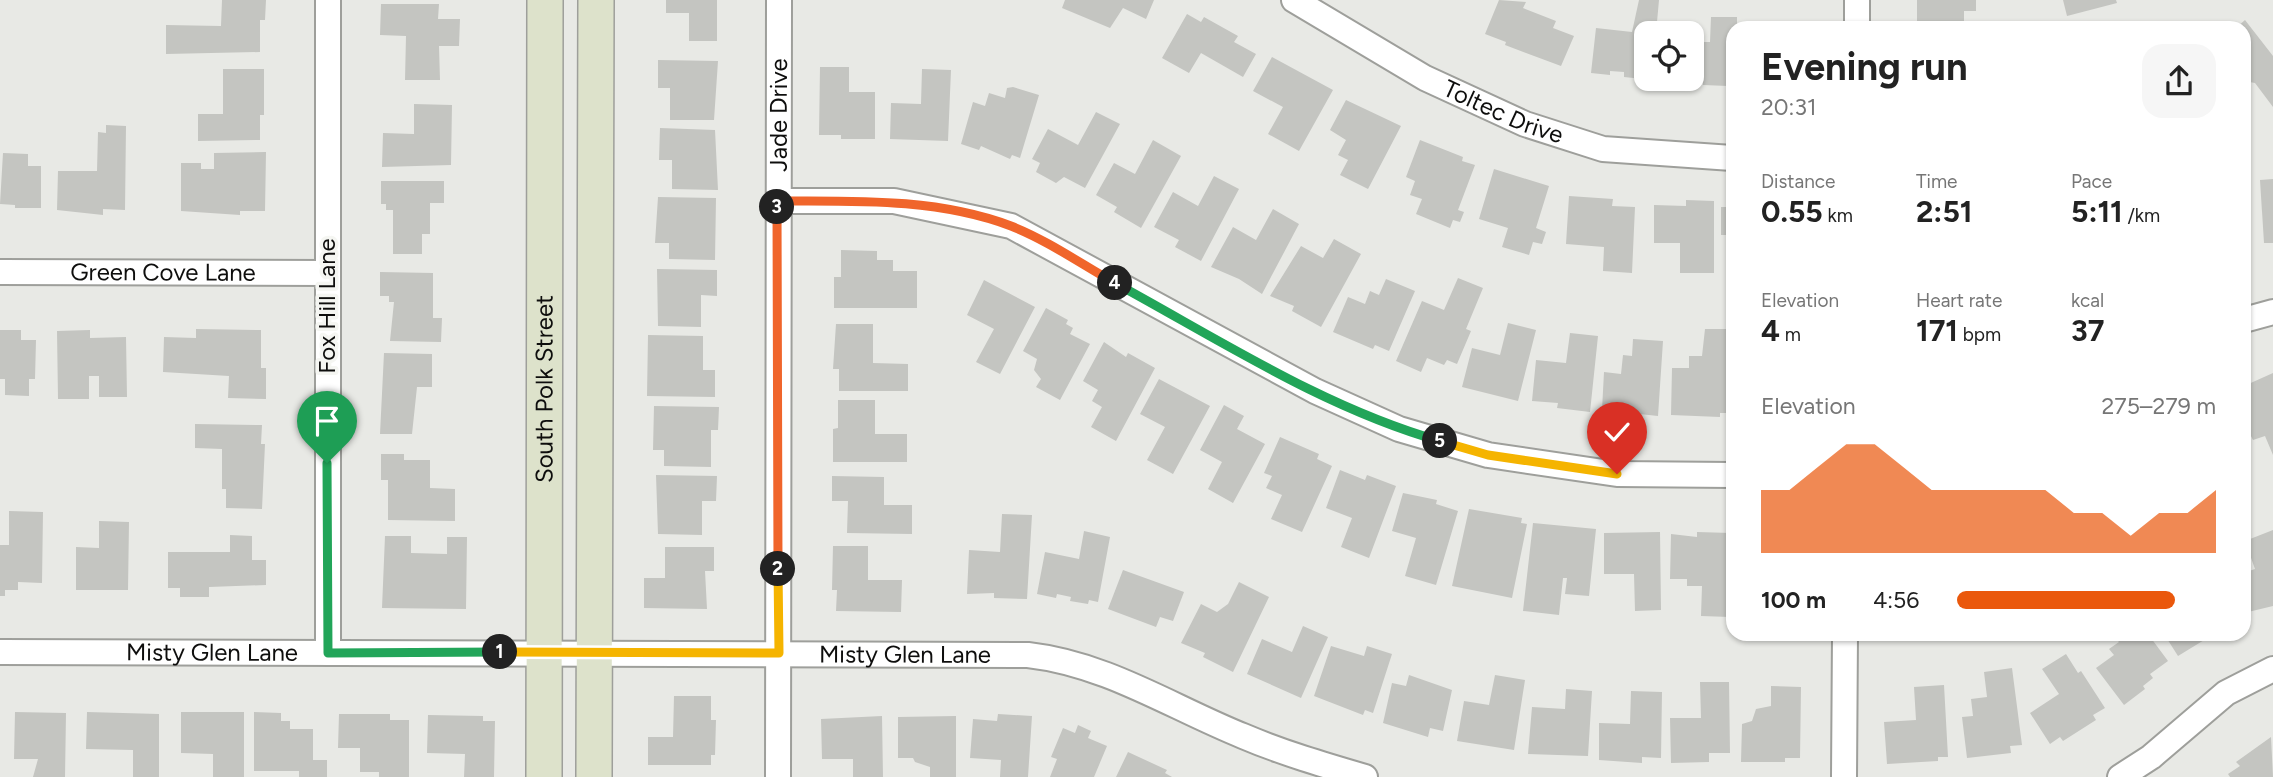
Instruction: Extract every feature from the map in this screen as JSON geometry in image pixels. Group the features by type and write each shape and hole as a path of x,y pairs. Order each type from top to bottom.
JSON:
{"main road":[{"name":"South Polk Street","path":"544,777 545,0"},
{"path":"594,777 596,0"}],"street":[{"name":"Fox Hill Lane","path":"328,0 328,653"},
{"name":"Jade Drive","path":"778,777 779,0"},
{"name":"Toltec Drive","path":"1294,0 1425,78 1525,124 1603,149 1726,158"},
{"path":"1857,0 1857,21"},
{"path":"777,201 894,201 1011,226 1315,391 1399,429 1488,455 1617,474 1726,475"},
{"name":"Green Cove Lane","path":"0,272 327,273"},
{"path":"2251,318 2273,312"},
{"path":"1844,777 1845,641"},
{"name":"Misty Glen Lane","path":"0,652 779,653 1001,655 1064,659 1104,672 1244,737 1365,777"},
{"path":"2120,777 2151,757 2226,693 2273,669"}],"building":[{"path":"222,0 266,0 265,20 260,20 260,52 166,54 166,25 221,26"},
{"path":"666,0 717,0 717,41 689,41 689,13 666,13"},
{"path":"1065,0 1154,0 1146,19 1123,8 1110,28 1062,8"},
{"path":"1499,0 1526,2 1523,8 1556,21 1553,28 1574,36 1561,66 1505,45 1506,42 1485,34"},
{"path":"1639,0 1659,0 1657,21 1634,21"},
{"path":"1917,0 1976,0 1976,11 1964,11 1964,21 1917,21"},
{"path":"2063,0 2116,0 2117,3 2067,16"},
{"path":"381,4 439,4 438,19 460,19 459,46 439,46 440,80 405,80 406,36 380,35"},
{"path":"1187,14 1201,22 1204,17 1238,36 1234,42 1256,54 1243,77 1201,53 1189,73 1162,58"},
{"path":"1711,17 1737,17 1737,21 1726,21 1726,86 1704,85 1704,42 1710,42"},
{"path":"1634,23 1634,78 1624,77 1624,72 1610,71 1610,75 1591,73 1596,28 1632,32"},
{"path":"2251,28 2273,56 2273,107 2255,83 2251,82"},
{"path":"1272,57 1333,90 1299,151 1268,134 1283,107 1253,91"},
{"path":"658,60 718,61 714,120 670,120 670,88 658,88"},
{"path":"820,67 849,67 849,92 875,92 875,139 841,139 841,135 819,135"},
{"path":"223,69 264,69 264,115 260,115 260,140 198,141 198,114 223,114"},
{"path":"922,69 951,70 948,141 890,139 891,103 921,104"},
{"path":"1013,87 1039,95 1020,158 1012,155 1010,159 981,146 979,150 961,144 973,102 985,106 989,93 1005,98 1007,88"},
{"path":"1346,100 1401,126 1368,189 1340,175 1348,160 1338,155 1346,140 1330,130"},
{"path":"414,104 452,105 451,165 382,167 383,133 414,134"},
{"path":"1096,112 1120,124 1085,188 1064,177 1056,183 1036,172 1040,163 1032,159 1048,129 1078,145"},
{"path":"106,125 126,126 125,210 103,209 103,215 57,210 58,171 97,171 98,132 106,133"},
{"path":"660,128 715,130 718,190 672,189 672,160 659,160"},
{"path":"1153,140 1181,156 1141,228 1114,212 1117,207 1096,195 1114,163 1135,174"},
{"path":"1420,140 1463,157 1462,161 1475,165 1458,210 1464,212 1460,222 1453,220 1450,228 1416,214 1422,199 1410,195 1415,181 1406,177"},
{"path":"266,152 265,211 240,211 240,215 181,211 181,163 201,163 201,169 214,169 214,153"},
{"path":"3,153 28,154 28,166 41,166 41,208 15,208 15,205 0,204"},
{"path":"1494,169 1549,186 1536,228 1546,232 1542,244 1533,242 1529,255 1502,247 1508,228 1479,219"},
{"path":"1214,176 1239,189 1201,261 1175,247 1179,240 1154,227 1173,192 1198,206"},
{"path":"2273,179 2273,243 2264,243 2260,180"},
{"path":"381,181 444,181 444,203 430,203 430,234 422,234 422,254 393,254 393,210 386,210 386,204 381,204"},
{"path":"1569,196 1613,199 1612,206 1635,207 1632,273 1603,271 1604,247 1566,244"},
{"path":"658,197 716,198 715,260 669,259 669,243 655,243"},
{"path":"1686,200 1714,201 1714,273 1680,273 1680,243 1654,243 1654,205 1686,206"},
{"path":"1721,207 1726,207 1726,235 1721,235"},
{"path":"1273,209 1299,224 1262,294 1239,279 1211,267 1233,227 1256,240"},
{"path":"1334,239 1361,254 1321,327 1292,311 1294,306 1270,296 1301,246 1323,258"},
{"path":"841,250 877,251 877,260 893,260 893,271 917,271 917,308 834,308 834,277 841,277"},
{"path":"657,269 717,270 717,296 701,295 701,327 658,326"},
{"path":"380,272 433,273 433,318 442,318 441,342 390,341 394,302 389,302 389,296 380,296"},
{"path":"1458,278 1483,288 1466,329 1471,331 1457,364 1447,360 1444,365 1427,358 1421,372 1396,361 1422,301 1444,310"},
{"path":"1386,279 1415,291 1389,351 1375,345 1373,349 1333,332 1348,297 1365,304 1370,291 1379,295"},
{"path":"984,280 1035,307 1000,374 976,362 994,329 967,315"},
{"path":"1046,308 1068,320 1066,324 1073,328 1070,334 1090,344 1060,400 1036,387 1041,379 1034,370 1037,359 1023,351"},
{"path":"1508,323 1536,330 1518,401 1462,387 1472,348 1500,355"},
{"path":"836,324 873,324 873,363 908,364 908,391 839,391 839,369 833,369"},
{"path":"196,329 261,330 261,368 266,368 266,399 228,398 229,376 163,372 164,337 196,338"},
{"path":"1705,329 1726,329 1726,413 1720,413 1720,417 1671,415 1672,368 1689,368 1689,356 1702,356"},
{"path":"0,330 21,330 21,340 36,340 35,379 29,379 29,396 5,395 5,379 0,379"},
{"path":"90,330 90,338 126,337 127,397 99,397 99,376 89,376 89,399 58,399 57,331"},
{"path":"1570,333 1598,336 1590,412 1557,408 1558,403 1532,401 1536,360 1566,363"},
{"path":"648,335 703,336 703,370 715,370 715,397 647,396"},
{"path":"1633,339 1663,341 1658,416 1602,410 1604,372 1621,374 1623,355 1632,356"},
{"path":"1104,342 1126,357 1128,353 1155,368 1116,441 1091,427 1102,407 1092,401 1098,390 1083,381"},
{"path":"384,353 432,354 432,387 417,387 412,434 380,434"},
{"path":"2273,373 2273,455 2265,436 2253,440 2251,436 2251,383"},
{"path":"1159,379 1210,406 1173,474 1147,460 1165,427 1140,414"},
{"path":"838,400 875,400 875,434 907,434 907,462 833,462 833,429 838,428"},
{"path":"1224,405 1244,416 1237,429 1265,444 1233,503 1208,489 1222,462 1200,450"},
{"path":"654,406 719,407 718,430 711,430 711,467 664,466 664,450 653,450"},
{"path":"195,424 262,425 261,444 265,444 262,509 226,508 226,489 222,489 222,449 195,448"},
{"path":"1280,437 1319,454 1317,459 1332,466 1302,532 1271,519 1282,495 1266,488 1272,476 1264,473"},
{"path":"381,454 404,454 404,460 430,460 430,488 455,489 455,521 388,520 388,480 381,480"},
{"path":"1340,470 1365,480 1367,475 1396,486 1369,558 1341,547 1352,518 1326,508"},
{"path":"656,475 717,476 716,501 702,501 702,535 658,534"},
{"path":"832,476 884,477 884,505 912,505 912,534 847,533 848,501 832,501"},
{"path":"1403,493 1437,500 1436,504 1458,511 1436,585 1405,576 1416,538 1392,531"},
{"path":"1469,509 1522,518 1521,523 1527,524 1512,598 1452,586"},
{"path":"9,511 43,512 42,583 18,582 18,590 5,590 5,596 0,596 0,545 9,545"},
{"path":"1002,514 1032,515 1027,599 994,598 994,593 967,594 969,550 1000,552"},
{"path":"99,521 129,522 128,590 76,590 76,547 99,548"},
{"path":"1533,523 1596,529 1589,596 1565,594 1567,578 1563,578 1559,615 1523,611"},
{"path":"2273,530 2273,606 2251,611 2251,570 2255,569 2251,558 2251,539"},
{"path":"1084,531 1110,537 1098,602 1089,600 1088,604 1070,601 1071,597 1057,594 1056,598 1037,594 1045,552 1079,559"},
{"path":"1660,532 1661,610 1635,611 1634,574 1604,574 1604,533"},
{"path":"1697,532 1726,533 1726,617 1701,616 1702,586 1687,586 1687,579 1670,579 1671,534 1697,537"},
{"path":"230,535 252,536 252,560 266,560 266,585 209,587 209,597 180,597 180,588 168,588 168,552 230,552"},
{"path":"385,536 411,536 411,553 447,554 447,537 467,537 466,609 382,608"},
{"path":"833,546 868,546 868,580 902,580 901,612 836,611 837,590 832,590"},
{"path":"665,547 714,547 714,571 705,571 707,609 644,608 644,578 665,578"},
{"path":"1123,570 1184,592 1173,621 1160,617 1156,627 1108,609"},
{"path":"1239,582 1269,597 1233,672 1203,657 1205,653 1181,643 1201,604 1217,612 1228,604"},
{"path":"1303,626 1328,637 1301,698 1247,674 1262,639 1292,652"},
{"path":"2153,641 2168,661 2150,674 2153,678 2143,686 2145,689 2124,705 2096,668 2114,655 2109,649 2119,642"},
{"path":"2168,641 2203,641 2178,656"},
{"path":"1331,646 1364,656 1367,646 1392,654 1373,713 1365,710 1363,715 1314,696"},
{"path":"2066,654 2078,673 2081,671 2105,708 2093,715 2096,720 2063,741 2060,737 2050,744 2030,713 2059,694 2042,669"},
{"path":"2012,668 2022,745 2010,746 2011,753 1967,758 1962,717 1973,716 1971,699 1987,697 1984,672"},
{"path":"1409,675 1452,690 1443,731 1430,728 1428,737 1383,723 1392,683 1406,686"},
{"path":"1495,675 1525,680 1514,750 1457,741 1464,701 1489,705"},
{"path":"1700,682 1729,682 1730,753 1709,753 1709,762 1671,763 1670,718 1701,718"},
{"path":"1944,685 1948,757 1938,757 1938,761 1887,764 1884,722 1916,720 1914,687"},
{"path":"1771,686 1801,687 1800,758 1785,758 1785,762 1741,762 1742,724 1752,721 1756,709 1771,706"},
{"path":"1566,689 1592,691 1588,756 1528,754 1532,707 1565,709"},
{"path":"1631,691 1662,692 1661,758 1642,757 1642,763 1599,760 1599,723 1630,724"},
{"path":"674,696 711,696 711,720 716,720 715,755 711,755 711,765 648,765 648,737 673,737"},
{"path":"15,712 66,713 65,777 33,777 38,759 14,759"},
{"path":"87,712 159,714 159,777 133,777 133,750 86,749"},
{"path":"181,712 244,712 244,777 213,777 213,754 181,753"},
{"path":"254,712 281,713 281,721 290,721 290,729 313,729 313,760 327,760 327,777 299,777 299,771 254,771"},
{"path":"339,714 390,714 390,720 409,720 409,777 379,777 379,772 360,772 360,748 338,748"},
{"path":"998,714 1032,716 1028,777 1000,777 1001,760 970,758 973,719 997,721"},
{"path":"428,715 483,716 483,721 495,721 494,777 464,777 465,754 427,753"},
{"path":"882,716 883,777 853,777 853,759 822,759 821,719"},
{"path":"956,716 956,777 930,777 930,767 915,762 913,758 898,758 898,717"},
{"path":"1078,725 1091,731 1088,738 1107,746 1094,777 1050,777 1057,759 1051,757 1063,728 1075,733"},
{"path":"2271,737 2273,777 2230,777 2228,774 2240,766 2236,762"},
{"path":"1128,752 1167,770 1165,773 1172,777 1116,777"}],"route":[{"path":"327,463 328,653 779,653 777,201 894,201 1011,226 1315,391 1399,429 1488,455 1617,474"}]}
